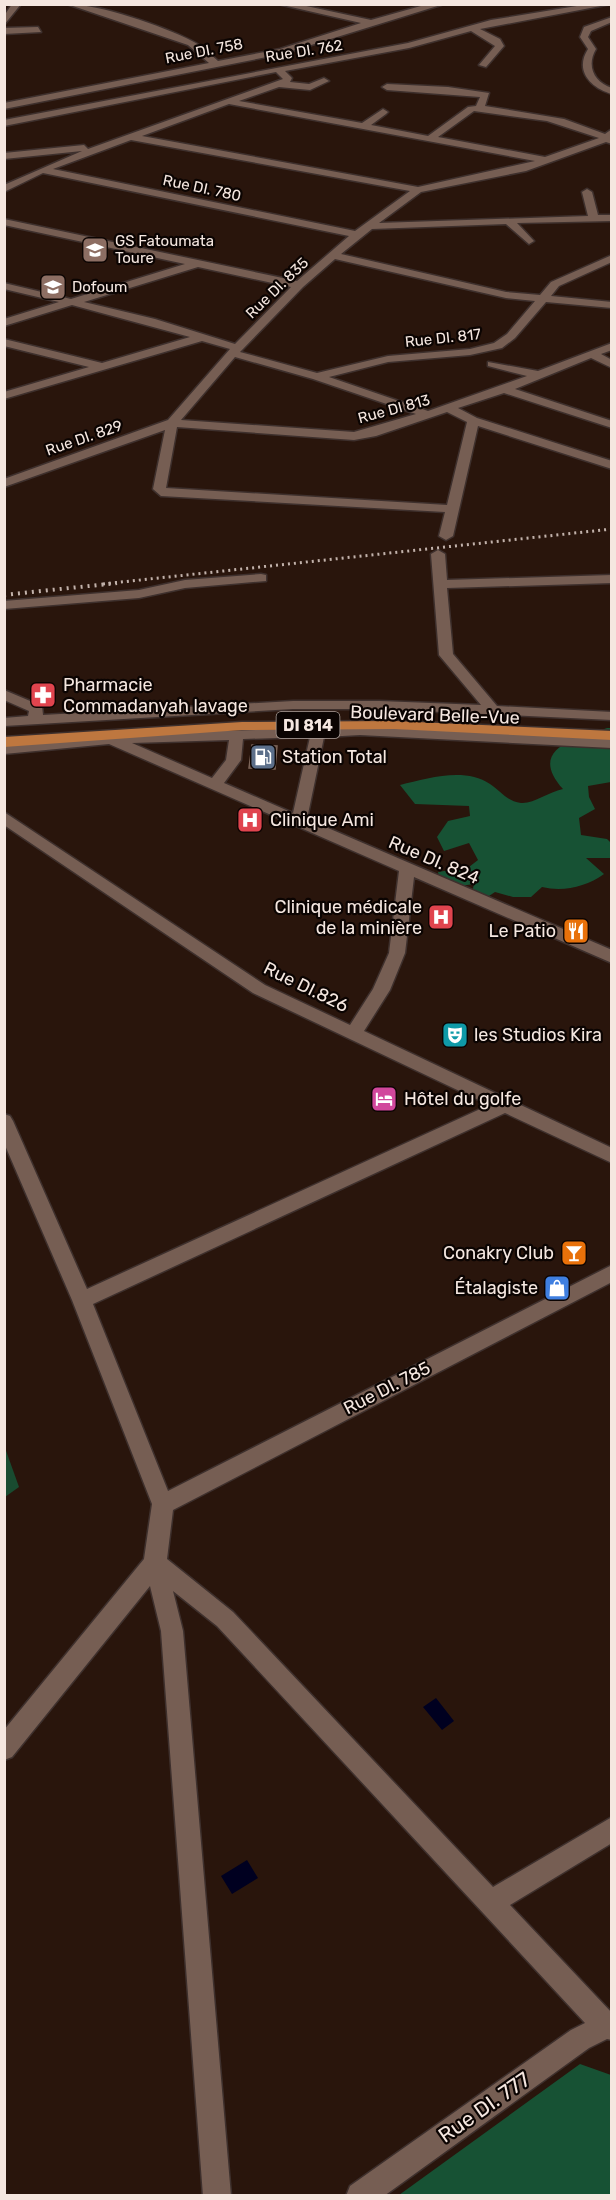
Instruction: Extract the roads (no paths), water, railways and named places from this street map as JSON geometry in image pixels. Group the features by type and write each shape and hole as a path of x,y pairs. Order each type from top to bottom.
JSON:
{"main road":[{"name":"Boulevard Belle-Vue","path":"4,729 255,714 394,713 612,723"},
{"name":"Boulevard Belle-Vue","path":"4,742 242,726 394,725 612,736"}],"street":[{"path":"4,23 17,4"},
{"path":"71,4 146,26 191,44 214,62"},
{"path":"282,4 372,22"},
{"name":"Rue DI. 762","path":"4,123 409,45 558,7 607,4"},
{"name":"Rue DI. 758","path":"4,106 214,62 282,51 372,22 439,5"},
{"path":"612,19 587,29 584,38 592,49 589,52 587,75 590,81 612,91"},
{"path":"472,28 497,41 500,46 483,65"},
{"path":"4,31 38,30"},
{"path":"4,189 42,170 101,147 280,84 288,78 277,69"},
{"path":"280,84 310,87 324,81"},
{"path":"387,87 448,90 486,95 478,108"},
{"path":"230,102 545,161"},
{"path":"428,140 471,110 478,108 561,120 610,137"},
{"path":"363,128 383,112"},
{"path":"132,137 250,157 418,190 483,178 545,161 610,137"},
{"path":"4,156 101,147"},
{"name":"Rue DI. 780","path":"42,170 357,235"},
{"name":"Rue DI. 835","path":"172,423 235,350 299,285 357,235 418,190"},
{"path":"587,192 594,218"},
{"path":"370,226 397,227 508,220 612,218"},
{"path":"508,220 530,241"},
{"path":"4,222 299,285"},
{"path":"334,256 506,295 612,304"},
{"name":"Rue DI. 817","path":"317,377 388,359 470,352 498,346 511,336 523,319 546,297 555,284 566,277 612,258"},
{"path":"4,323 199,263"},
{"path":"4,286 75,302 202,337 429,415"},
{"path":"4,396 202,337"},
{"path":"4,342 99,366"},
{"name":"Rue DI 813","path":"172,423 354,436 451,409 612,346"},
{"path":"592,354 612,365"},
{"path":"492,364 540,375"},
{"path":"504,389 612,425"},
{"path":"451,409 473,421 612,465"},
{"path":"446,536 473,421"},
{"path":"172,423 159,489 165,493 453,509"},
{"name":"Rue DI. 829","path":"4,483 172,423"},
{"path":"438,554 446,655 492,709"},
{"path":"4,605 139,594 185,584 261,578"},
{"path":"440,584 612,579"},
{"path":"4,694 37,709 35,720"},
{"name":"Boulevard Belle-Vue","path":"4,722 293,705 380,705 612,716"},
{"name":"Boulevard Belle-Vue","path":"4,749 110,739 237,733 360,731 612,743"},
{"path":"300,822 318,732"},
{"path":"215,785 233,760 237,733"},
{"name":"Rue DI. 824","path":"110,739 407,870 612,957"},
{"name":"Rue DI.826","path":"4,817 259,989 612,1156"},
{"path":"354,1032 381,990 397,953 407,870"},
{"path":"82,1300 506,1105"},
{"path":"4,1121 82,1300 163,1504 155,1563 172,1631 217,2196"},
{"name":"Rue DI. 785","path":"163,1504 612,1273"},
{"path":"4,1749 155,1563"},
{"path":"155,1563 225,1619 609,2027"},
{"path":"491,1902 612,1830"},
{"name":"Rue DI. 777","path":"360,2196 580,2039 609,2027"}],"water":[{"path":"436,1698 454,1721 442,1730 423,1707"},
{"path":"247,1860 258,1878 232,1894 221,1876"}],"railway":[{"path":"103,584 612,529"},
{"path":"4,595 117,583"}],"place":[{"name":"GS Fatoumata Toure","path":"95,250"},
{"name":"Dofoum","path":"53,287"},
{"name":"Pharmacie Commadanyah lavage","path":"43,695"},
{"name":"Station Total","path":"263,757"},
{"name":"Clinique Ami","path":"250,820"},
{"name":"Clinique médicale de la minière","path":"441,917"},
{"name":"Le Patio","path":"576,931"},
{"name":"les Studios Kira","path":"455,1035"},
{"name":"Hôtel du golfe","path":"384,1099"},
{"name":"Conakry Club","path":"574,1253"},
{"name":"Étalagiste","path":"557,1288"}]}
